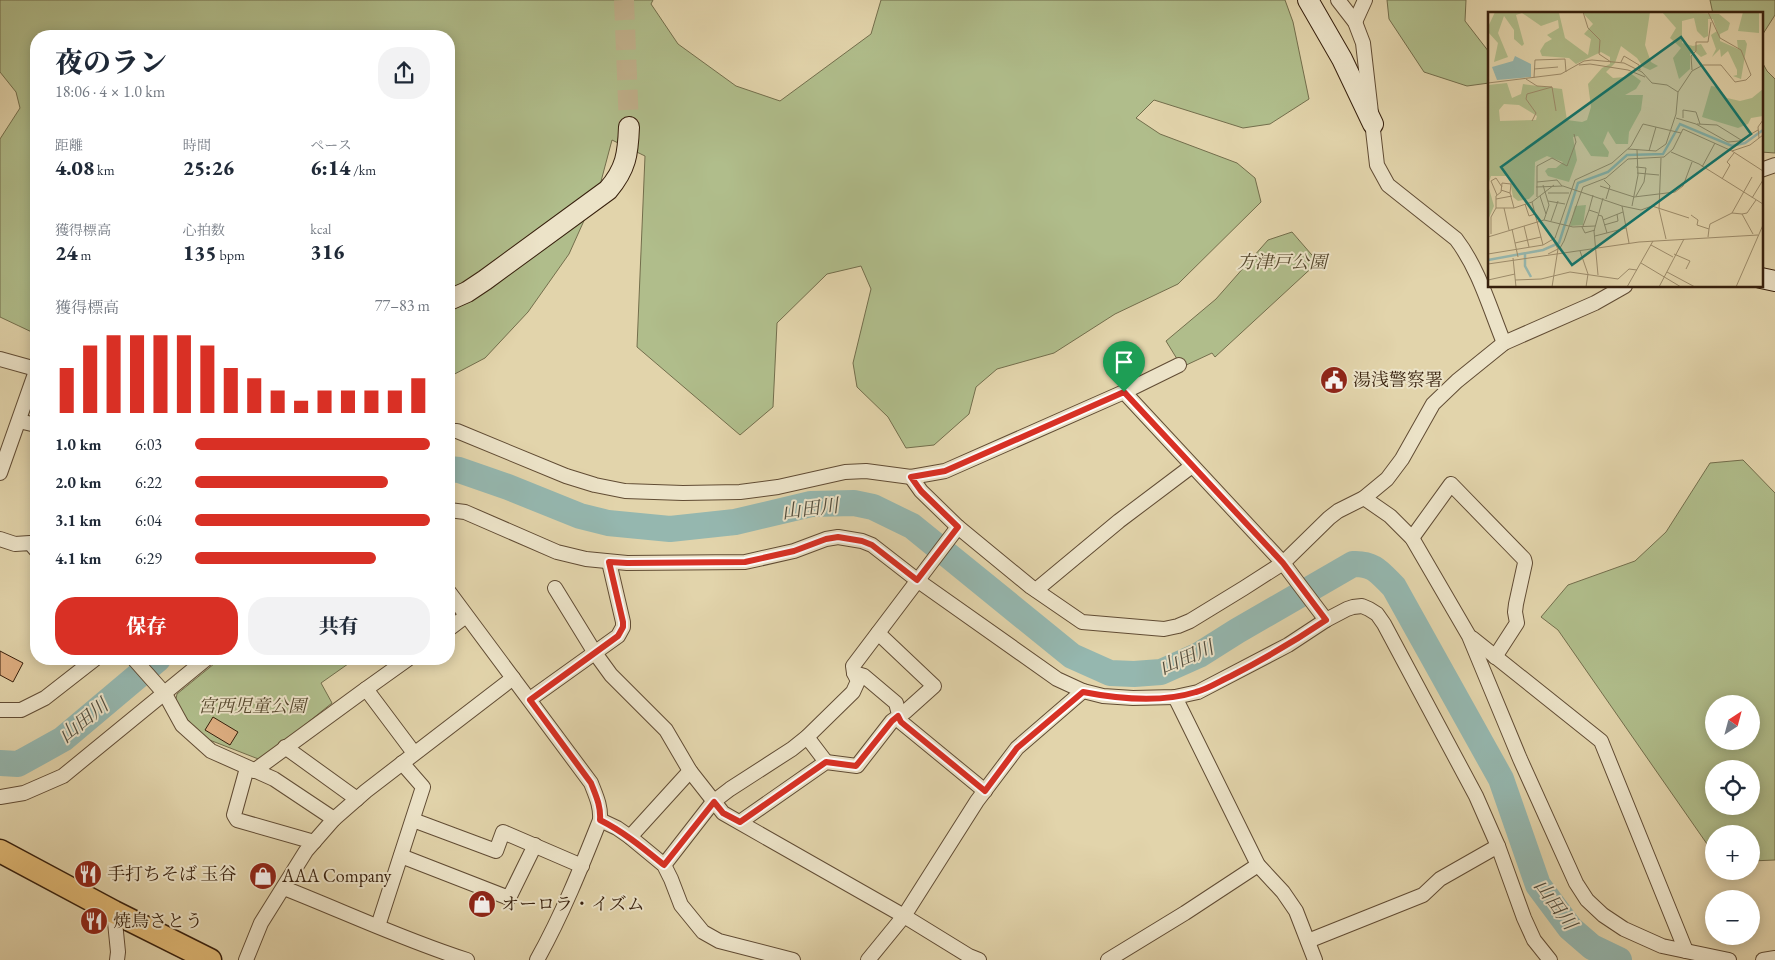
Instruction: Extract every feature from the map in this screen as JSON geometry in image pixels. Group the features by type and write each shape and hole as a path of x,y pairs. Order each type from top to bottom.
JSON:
{"main road":[{"path":"0,851 114,912 210,960"}],"street":[{"path":"1308,0 1342,59 1372,124"},
{"path":"1338,0 1354,22 1363,43 1377,165 1388,185 1456,239 1462,247 1475,272 1504,343"},
{"path":"1354,22 1365,0"},
{"path":"455,297 485,280 608,190 618,179 625,163 629,127"},
{"path":"1762,170 1775,165"},
{"path":"1762,278 1775,281"},
{"path":"911,477 955,530 1082,622 1164,629 1178,626 1286,567 1329,518 1364,498 1387,478 1394,470 1433,404 1457,381 1504,343 1595,303 1621,288"},
{"path":"0,359 30,368"},
{"path":"455,431 566,476 595,485 625,491 740,492 778,487 845,472 866,470 911,477 945,471 1124,392 1178,365"},
{"path":"1,468 30,388"},
{"path":"1124,392 1286,567 1322,615"},
{"path":"19,421 30,424"},
{"path":"1036,590 1119,521 1192,466"},
{"path":"1412,538 1451,484 1524,559 1525,563 1515,612 1517,623 1495,656"},
{"path":"1364,498 1390,516 1412,538 1469,636 1520,759 1576,883 1586,900 1603,915 1624,929 1662,946 1729,960"},
{"path":"455,511 465,512 557,552 609,562 745,562 794,551 826,539 838,537 862,541 872,545 919,577 1057,679 1083,692 1103,696 1133,698 1174,697 1198,692 1288,645 1322,615 1362,606 1377,614 1476,796 1498,846 1524,918 1534,940 1550,960"},
{"path":"664,865 714,802 730,788 792,749 807,737 856,688 858,681 853,666 955,530"},
{"path":"0,539 15,544 30,544"},
{"path":"530,700 618,636 623,627 609,562"},
{"path":"555,588 610,674 666,730 690,771 723,813 904,916 969,956 979,960"},
{"path":"455,600 591,783 597,797 600,820 552,934 538,960"},
{"path":"455,624 466,616"},
{"path":"740,822 826,762 856,766 892,721 934,686 878,633"},
{"path":"1469,636 1601,741 1686,951"},
{"path":"0,710 21,710 45,698 87,665"},
{"path":"139,665 162,692 182,725 211,751 274,779 334,819"},
{"path":"0,797 24,793 63,776 162,692 198,665"},
{"path":"314,842 237,820 234,815 250,769 285,747 400,665"},
{"path":"854,673 864,676 896,703 901,722 985,791"},
{"path":"246,960 261,923 306,851 334,819 414,753 513,678"},
{"path":"366,690 414,753"},
{"path":"868,960 904,916 985,791 1017,748 1083,692"},
{"path":"1174,697 1258,864 1283,892 1296,911 1315,960"},
{"path":"807,737 826,762"},
{"path":"285,747 357,799"},
{"path":"378,926 423,787 402,763"},
{"path":"630,837 690,771"},
{"path":"413,820 496,851 503,832 582,866"},
{"path":"600,820 630,837 664,865 681,905 703,932 719,941 793,960"},
{"path":"401,856 509,898 535,845"},
{"path":"1308,941 1422,895 1440,879 1498,846"},
{"path":"1108,960 1185,913 1258,864"},
{"path":"284,888 398,936 467,960"},
{"path":"114,912 117,960"},
{"path":"1763,960 1775,958"}],"green space":[{"path":"0,0 653,0 651,4 678,44 736,86 780,101 871,34 881,0 1285,0 1293,22 1309,99 1270,124 1243,128 1154,100 1136,118 1160,134 1237,163 1255,178 1261,202 1178,284 1115,314 1054,353 997,369 976,387 969,414 934,445 906,448 888,417 857,387 853,363 871,289 861,266 827,274 777,323 773,407 740,435 637,347 645,156 612,140 600,185 569,254 528,312 485,358 455,374 455,30 30,30 30,331 0,317 0,139 20,108 16,92 0,72"},
{"path":"1387,0 1466,0 1465,21 1488,51 1488,83 1467,86 1424,72 1389,19"},
{"path":"1710,0 1775,0 1775,15 1762,35 1762,12 1713,12"},
{"path":"1762,62 1767,71 1775,79 1775,153 1762,152"},
{"name":"方津戸公園","path":"1292,232 1318,262 1215,357 1212,353 1182,367 1166,341 1216,299 1268,240"},
{"path":"1743,460 1775,493 1775,860 1760,861 1760,825 1705,825 1705,841 1558,630 1541,617 1568,585 1635,561 1666,532 1710,463"},
{"name":"宮西児童公園","path":"213,665 346,665 321,683 332,703 261,760 207,739 187,719 175,703 177,694"}],"building":[{"path":"0,651 23,663 13,682 0,675"},
{"path":"213,717 238,732 230,745 205,730"}],"waterway":[{"name":"山田川","path":"455,470 508,487 580,516 608,523 670,529 735,522 811,504 854,503 873,507 912,526 1072,656 1110,673 1161,672 1199,655 1353,564 1372,567 1394,587 1501,779 1538,885 1570,928 1592,947 1619,960"},
{"name":"山田川","path":"0,763 18,764 63,739 151,665"}],"tunnel":[{"path":"624,0 629,127"}],"place":[{"name":"湯浅警察署","path":"1334,380"},
{"name":"手打ちそば 玉谷","path":"88,874"},
{"name":"AAA Company","path":"263,876"},
{"name":"オーロラ・イズム","path":"482,904"},
{"name":"焼鳥さとう","path":"94,921"}],"route":[{"path":"1124,392 1283,563 1326,620 1288,645 1198,692 1174,697 1133,698 1103,696 1083,692 1017,748 985,791 901,722 898,716 856,766 826,762 740,822 723,813 714,802 664,865 630,837 600,820 597,797 591,783 530,700 622,632 623,622 609,562 745,562 794,551 826,539 838,537 862,541 872,545 917,580 958,527 921,491 911,477 945,471 1124,392"}]}
